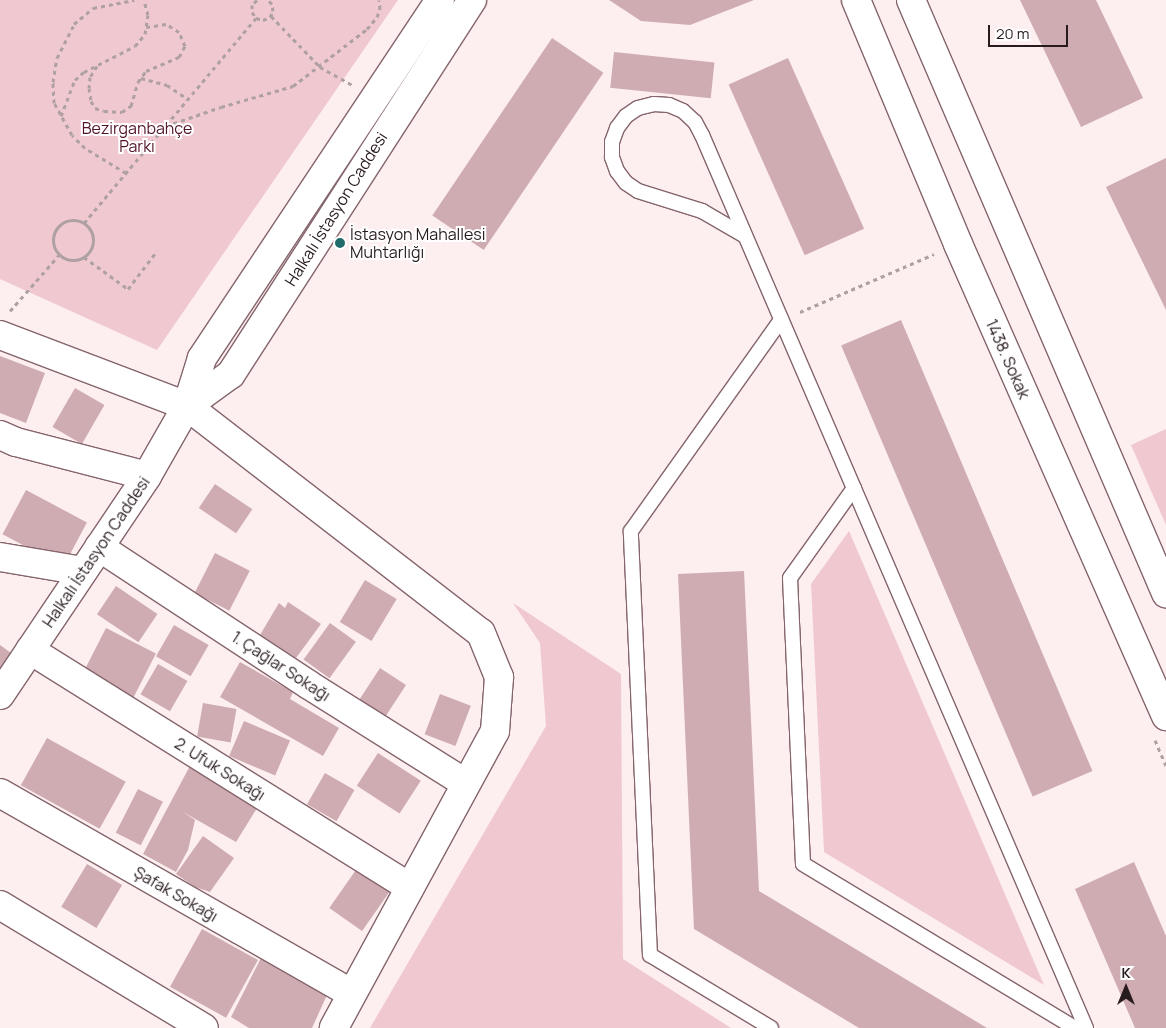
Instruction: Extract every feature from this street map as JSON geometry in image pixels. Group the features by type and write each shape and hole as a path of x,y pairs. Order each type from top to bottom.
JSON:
{"street":[{"name":"Halkalı İstasyon Caddesi","path":"0,695 147,476 187,406 202,358 376,99 440,0"},
{"name":"Halkalı İstasyon Caddesi","path":"187,406 231,374 472,0"},
{"name":"1438. Sokak","path":"856,0 958,244 1166,716"},
{"path":"911,0 1164,584"},
{"path":"3,325 187,406 481,633 499,677 495,731 465,783 334,1028"},
{"path":"0,435 16,442 147,476"},
{"name":"1. Çağlar Sokağı","path":"99,547 309,685 465,783"},
{"path":"0,557 83,571"},
{"name":"2. Ufuk Sokağı","path":"30,650 410,888"},
{"name":"Şafak Sokağı","path":"0,793 352,994"},
{"path":"0,905 204,1028"}],"lane":[{"path":"745,236 702,211 638,191 626,183 617,171 612,157 612,142 617,128 626,116 638,108 654,104 669,104 683,111 695,122 745,236 854,488 1086,1028"},
{"path":"771,1028 650,955 631,531 781,320"},
{"path":"854,488 790,578 803,864 1075,1028"}],"path":[{"path":"126,173 85,148 72,135 54,103 53,82 57,58 74,24 92,8 134,0"},
{"path":"61,117 75,80 135,46 145,34 148,15 144,0"},
{"path":"254,1 252,12 256,18 263,20 271,16 274,7 269,0"},
{"path":"165,126 293,86 320,67 377,18 380,9 378,0"},
{"path":"271,16 320,67 376,99"},
{"path":"84,223 256,18"},
{"path":"97,66 90,77 90,100 95,108 104,111 122,112 131,106 141,78 146,71 179,57 185,46 179,32 166,24 146,27"},
{"path":"141,78 167,85 188,99"},
{"path":"78,220 84,223 89,227 94,240 89,253 84,257 71,260 59,255 52,244 55,230 64,221 78,220"},
{"path":"781,320 958,244"},
{"path":"84,257 128,289 157,251"},
{"path":"3,325 59,255"}],"green space":[{"name":"Bezirganbahçe Parkı","path":"0,0 398,0 157,350 0,279"},
{"path":"1166,429 1166,525 1131,445"},
{"path":"849,531 1044,985 824,852 811,584"},
{"path":"513,603 621,674 623,959 731,1028 370,1028 546,726 540,643"}],"building":[{"path":"609,0 754,0 690,25 641,21"},
{"path":"1020,0 1096,0 1143,98 1081,127"},
{"path":"552,38 603,73 484,250 432,215"},
{"path":"614,52 714,63 711,98 610,88"},
{"path":"788,58 864,229 805,255 729,84"},
{"path":"1166,158 1166,310 1106,187"},
{"path":"901,320 1092,771 1033,796 841,345"},
{"path":"0,356 45,373 26,423 0,413"},
{"path":"75,388 104,405 82,444 52,427"},
{"path":"215,484 252,509 236,533 199,508"},
{"path":"26,490 87,522 63,567 3,534"},
{"path":"215,553 250,571 229,611 195,593"},
{"path":"744,571 759,891 987,1028 859,1028 694,929 678,574"},
{"path":"365,580 397,599 371,641 340,622"},
{"path":"116,586 157,614 138,642 97,614"},
{"path":"288,602 321,624 296,658 260,635 279,603 285,608"},
{"path":"330,623 356,642 329,678 304,659"},
{"path":"174,625 209,645 191,676 156,656"},
{"path":"106,628 156,653 132,700 82,674"},
{"path":"0,645 11,653 0,669"},
{"path":"240,662 293,692 290,699 339,728 323,756 220,697"},
{"path":"158,664 187,681 170,711 140,694"},
{"path":"380,668 406,685 385,717 359,700"},
{"path":"440,694 471,706 455,746 425,734"},
{"path":"203,703 236,709 231,742 197,736"},
{"path":"244,721 290,741 275,776 229,756"},
{"path":"47,738 126,782 100,829 21,785"},
{"path":"378,753 421,781 400,813 357,786"},
{"path":"191,764 259,805 236,842 183,812 195,820 188,850 176,872 143,854"},
{"path":"325,773 354,790 336,821 307,804"},
{"path":"138,789 163,802 141,845 116,833"},
{"path":"203,836 234,858 210,892 195,887 176,874"},
{"path":"1134,862 1166,936 1166,1028 1135,1028 1075,889"},
{"path":"87,864 122,885 96,928 61,907"},
{"path":"358,867 391,890 362,931 329,908"},
{"path":"202,929 258,960 226,1018 170,987"},
{"path":"263,954 327,995 312,1028 249,1028 231,1017"}],"place":[{"name":"İstasyon Mahallesi Muhtarlığı","path":"340,243"}]}
